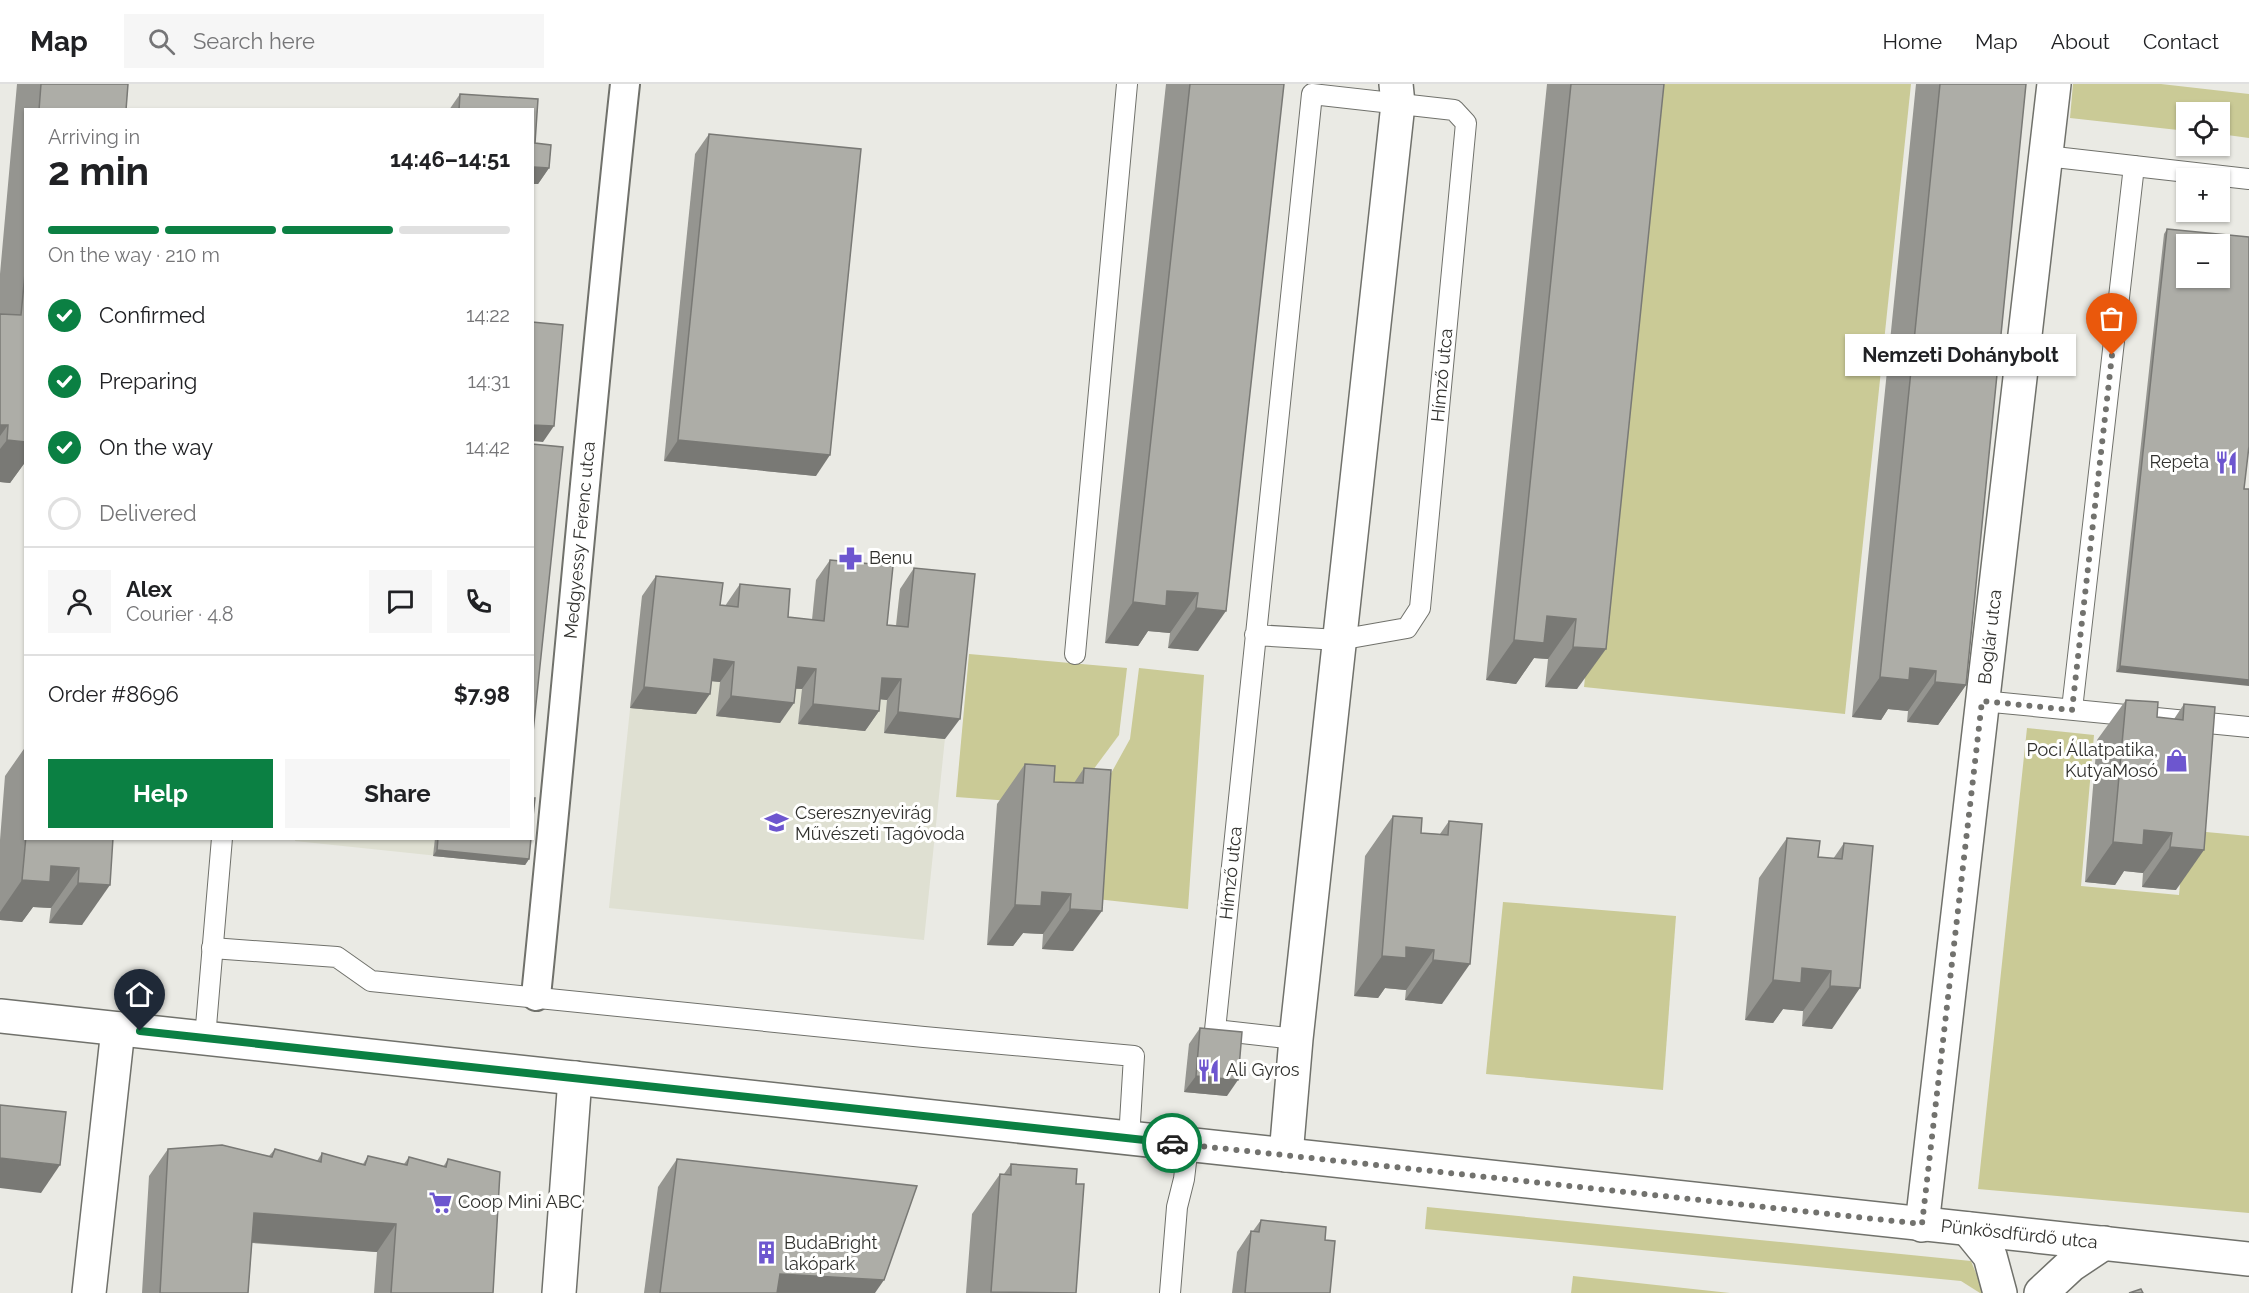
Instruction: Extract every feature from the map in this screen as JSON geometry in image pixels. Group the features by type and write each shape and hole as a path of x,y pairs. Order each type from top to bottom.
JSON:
{"street":[{"name":"Medgyessy Ferenc utca","path":"536,996 581,536 600,313 625,84"},
{"name":"Boglár utca","path":"1922,1224 2054,84"},
{"path":"1286,1155 1296,1039 1397,94"},
{"name":"Pünkösdfürdő utca","path":"0,1016 2249,1258"},
{"path":"89,1293 118,1029"},
{"path":"559,1293 575,1078"},
{"path":"1968,1229 1990,1256 2000,1293"},
{"path":"2041,1293 2071,1265 2104,1243"}],"lane":[{"path":"1075,654 1127,84"},
{"name":"Hímző utca","path":"1255,635 1339,640 1407,628 1420,608 1466,123 1454,110 1397,94 1312,94 1255,635 1215,1030 1296,1039"},
{"path":"2046,156 2249,178"},
{"path":"2072,710 2134,166"},
{"path":"1982,701 2249,727"},
{"path":"205,1038 222,840"},
{"path":"212,948 336,957 371,981 1134,1056 1129,1139"},
{"path":"1170,1293 1177,1207 1184,1179 1188,1145"}],"shaded area":[{"name":"Cseresznyevirág Művészeti Tagóvoda","path":"816,580 878,586 872,645 893,647 900,589 960,594 924,940 609,908 642,596 708,603 723,627 725,605 776,610 810,641"},
{"path":"295,840 528,840 525,865"}],"green space":[{"path":"1647,84 1911,84 1845,714 1584,687"},
{"path":"2073,84 2161,84 2249,94 2249,138 2230,135 2230,102 2176,102 2176,130 2070,118"},
{"path":"969,654 1127,668 1119,735 1067,805 956,797"},
{"path":"1139,668 1204,675 1188,909 1087,898 1093,806 1130,739"},
{"path":"2027,728 2094,735 2081,886 2179,895 2185,830 2249,836 2249,1213 1978,1189"},
{"path":"1503,902 1676,916 1663,1090 1486,1074"},
{"path":"1427,1207 1971,1261 1984,1293 1980,1293 1961,1281 1425,1229"},
{"path":"1573,1276 1730,1293 1571,1293"}],"building":[{"path":"41,84 128,84 126,108 39,108"},
{"path":"1190,84 1284,84 1226,611 1196,608 1198,593 1167,591 1166,606 1133,602"},
{"path":"1571,84 1664,84 1606,649 1573,647 1576,619 1547,616 1544,643 1514,640"},
{"path":"1940,84 2026,84 1966,685 1935,682 1936,671 1910,668 1909,680 1880,677"},
{"path":"460,94 538,99 535,143 551,145 549,168 534,167 534,108 459,108"},
{"path":"709,134 861,149 830,455 678,440"},
{"path":"2167,229 2218,234 2176,234 2176,288 2230,288 2230,235 2249,237 2249,446 2244,489 2249,489 2249,680 2120,666"},
{"path":"24,284 24,442 7,440 8,425 0,425 0,314 21,315"},
{"path":"534,322 563,325 554,426 534,425"},
{"path":"534,444 563,447 534,723"},
{"path":"830,560 893,566 887,625 908,627 914,568 975,574 960,719 898,712 901,679 882,678 879,711 813,704 816,669 798,667 794,703 731,696 734,662 714,659 710,694 644,687 656,576 723,583 720,605 738,607 740,584 790,589 788,617 824,621"},
{"path":"2126,700 2158,702 2157,717 2183,720 2184,704 2215,707 2204,850 2170,847 2172,833 2144,830 2143,845 2113,842"},
{"path":"1025,764 1055,766 1054,782 1083,783 1084,768 1111,770 1102,911 1070,909 1071,894 1042,892 1041,906 1015,905"},
{"path":"1393,816 1422,818 1421,833 1448,835 1449,821 1482,824 1470,964 1433,960 1434,950 1406,947 1406,958 1382,956"},
{"path":"1787,838 1820,841 1818,857 1842,859 1844,843 1873,846 1860,988 1830,986 1831,971 1802,968 1801,983 1773,980"},
{"path":"26,840 113,840 110,885 78,883 79,868 51,866 50,882 22,880"},
{"path":"438,840 531,840 529,859 437,850"},
{"path":"1200,1028 1242,1032 1238,1080 1196,1076"},
{"path":"0,1105 66,1112 60,1165 0,1158"},
{"path":"222,1145 272,1157 275,1149 321,1162 322,1153 365,1165 368,1156 407,1165 409,1157 446,1167 448,1159 500,1172 493,1293 391,1293 396,1224 254,1213 248,1293 160,1293 168,1149"},
{"name":"BudaBright lakópark","path":"677,1159 917,1186 884,1280 780,1274 777,1293 660,1293"},
{"path":"1011,1164 1077,1169 1076,1184 1084,1184 1076,1293 991,1292 1000,1174 1011,1175"},
{"path":"1261,1220 1326,1227 1325,1240 1335,1241 1330,1293 1245,1293 1251,1231 1259,1232"},
{"path":"2141,1289 2143,1293 2129,1293"}],"way so far":[{"path":"1172,1143 1922,1224 1982,701 2072,710 2112,355"}],"place":[{"name":"Nemzeti Dohánybolt","path":"2112,355"},
{"name":"Repeta","path":"2227,462"},
{"name":"Benu","path":"851,558"},
{"name":"Poci Állatpatika, KutyaMosó","path":"2176,760"},
{"name":"Cseresznyevirág Művészeti Tagóvoda","path":"777,823"},
{"name":"Ali Gyros","path":"1208,1070"},
{"name":"Coop Mini ABC","path":"440,1202"},
{"name":"BudaBright lakópark","path":"766,1253"}],"route":[{"path":"140,1031 1172,1143"}]}
